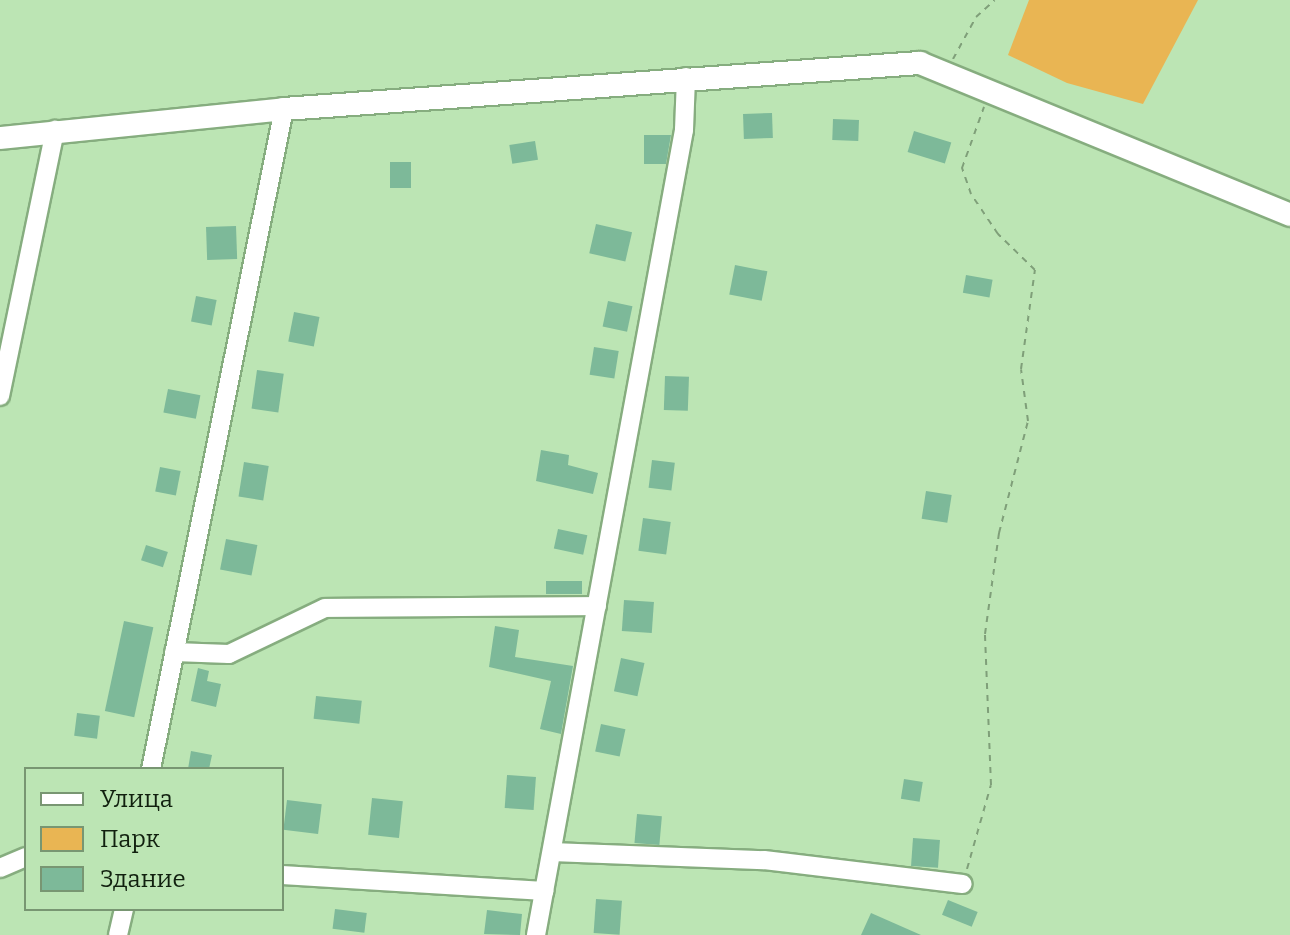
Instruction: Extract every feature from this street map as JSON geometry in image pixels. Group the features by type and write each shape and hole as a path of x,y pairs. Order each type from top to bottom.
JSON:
{"main road":[{"path":"0,138 284,109 878,62 949,71 1290,215"}],"street":[{"path":"536,935 684,130 686,77"},
{"path":"151,767 284,109"},
{"path":"0,396 55,130"},
{"path":"174,652 229,654 325,608 597,606"},
{"path":"552,852 764,860 963,884"},
{"path":"0,868 24,858"},
{"path":"284,875 545,891"},
{"path":"118,935 124,911"}],"path":[{"path":"949,71 959,41 995,0"},
{"path":"963,884 991,785 985,634 999,533 1028,421 1021,369 1035,270 998,234 971,194 962,168 991,87"}],"green space":[{"path":"1029,0 1198,0 1143,104 1067,83 1008,55"}],"building":[{"path":"772,113 773,138 744,139 743,114"},
{"path":"833,119 859,120 858,141 832,140"},
{"path":"914,131 951,142 945,163 908,152"},
{"path":"644,135 671,135 666,164 644,164"},
{"path":"535,141 538,160 512,164 509,145"},
{"path":"390,162 411,162 411,188 390,188"},
{"path":"596,224 632,232 625,262 589,253"},
{"path":"236,226 237,259 207,260 206,227"},
{"path":"735,265 767,271 762,301 729,294"},
{"path":"966,275 993,280 989,297 963,293"},
{"path":"196,296 217,300 212,326 191,322"},
{"path":"608,301 632,306 627,332 603,326"},
{"path":"294,312 320,317 314,346 288,341"},
{"path":"594,347 619,351 614,379 590,375"},
{"path":"257,370 284,374 278,412 252,409"},
{"path":"665,376 689,377 688,411 664,410"},
{"path":"168,389 200,395 196,419 163,413"},
{"path":"541,450 569,455 568,465 598,473 593,494 536,481"},
{"path":"652,460 675,463 671,491 649,488"},
{"path":"244,462 269,466 263,500 239,497"},
{"path":"160,467 181,471 176,496 155,492"},
{"path":"926,491 952,495 947,523 922,519"},
{"path":"643,518 671,522 666,555 638,551"},
{"path":"558,529 587,535 583,555 554,549"},
{"path":"226,539 257,545 251,576 220,569"},
{"path":"146,545 168,552 163,567 141,560"},
{"path":"546,581 582,581 582,594 546,594"},
{"path":"624,600 654,602 652,633 622,631"},
{"path":"124,621 153,627 134,717 105,711"},
{"path":"495,626 519,630 515,657 573,666 561,734 540,729 551,681 489,667"},
{"path":"621,658 644,663 637,696 614,691"},
{"path":"198,668 209,671 207,681 221,684 216,707 191,701"},
{"path":"316,696 362,701 359,724 314,719"},
{"path":"77,713 100,716 97,739 74,736"},
{"path":"601,724 625,729 620,757 595,751"},
{"path":"191,751 212,755 209,767 188,767"},
{"path":"507,775 536,777 534,810 505,808"},
{"path":"904,779 923,782 920,802 901,799"},
{"path":"372,798 403,801 399,838 368,835"},
{"path":"287,800 322,804 318,834 284,830"},
{"path":"637,814 662,816 659,845 634,843"},
{"path":"913,838 940,840 938,868 911,866"},
{"path":"596,899 622,901 620,935 594,933"},
{"path":"948,900 978,912 972,927 942,915"},
{"path":"335,909 367,913 364,933 333,929"},
{"path":"487,910 522,914 520,935 484,934"},
{"path":"871,913 921,935 861,935"}]}
